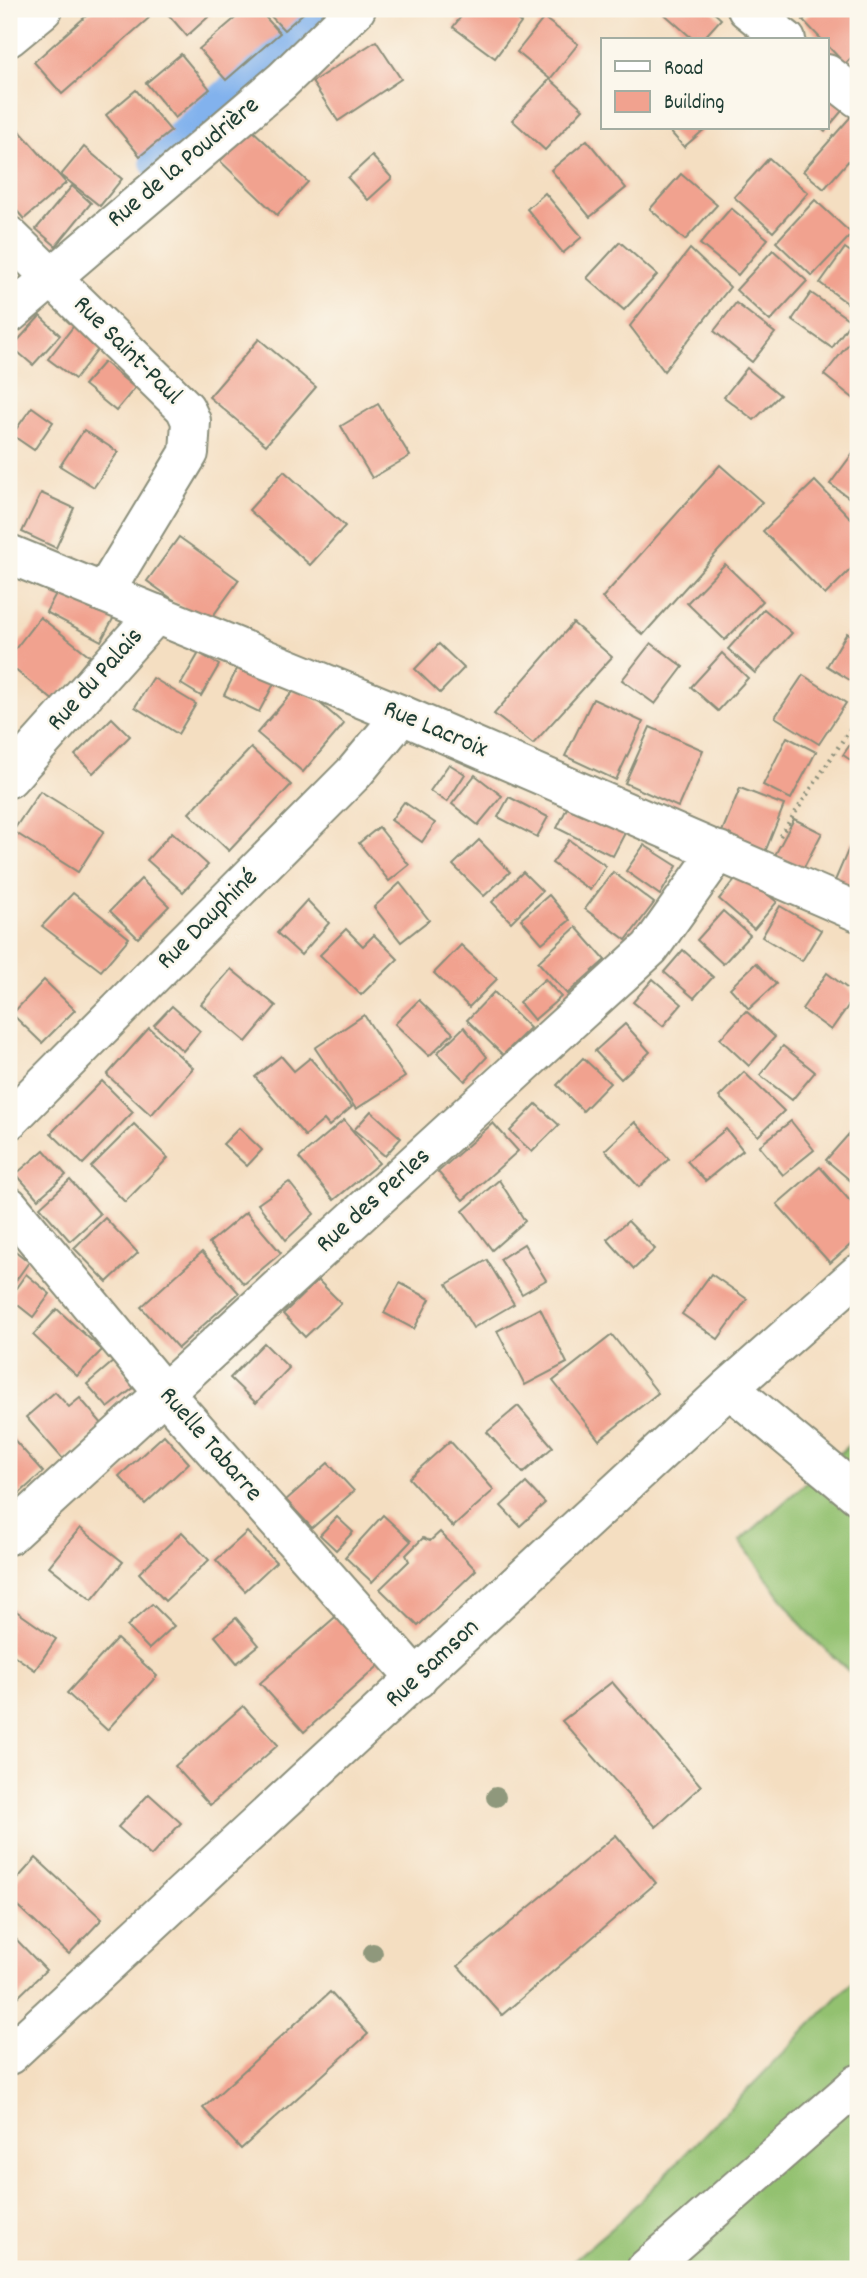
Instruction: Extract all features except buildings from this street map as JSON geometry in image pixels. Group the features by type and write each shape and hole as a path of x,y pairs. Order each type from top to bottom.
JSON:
{"street":[{"path":"9,37 43,9"},
{"name":"Rue de la Poudrière","path":"9,314 51,275 282,81 356,9"},
{"path":"747,9 783,38"},
{"name":"Rue Saint-Paul","path":"9,236 185,408 191,421 190,453 104,593"},
{"name":"Rue Lacroix","path":"9,554 402,715 858,912"},
{"name":"Rue du Palais","path":"9,778 156,614"},
{"name":"Rue Dauphiné","path":"9,1120 354,774 402,715"},
{"name":"Rue des Perles","path":"9,1535 650,948 719,851"},
{"name":"Ruelle Tabarre","path":"9,1206 163,1392 417,1679"},
{"name":"Rue Samson","path":"9,2054 729,1388 858,1273"},
{"path":"729,1388 858,1495"},
{"path":"646,2269 858,2084"}],"path":[{"path":"759,867 858,717"}],"green space":[{"path":"858,1437 858,1680 805,1630 740,1541"},
{"path":"858,1976 858,2269 563,2269 622,2219"}],"waterway":[{"path":"161,161 329,9"}]}
